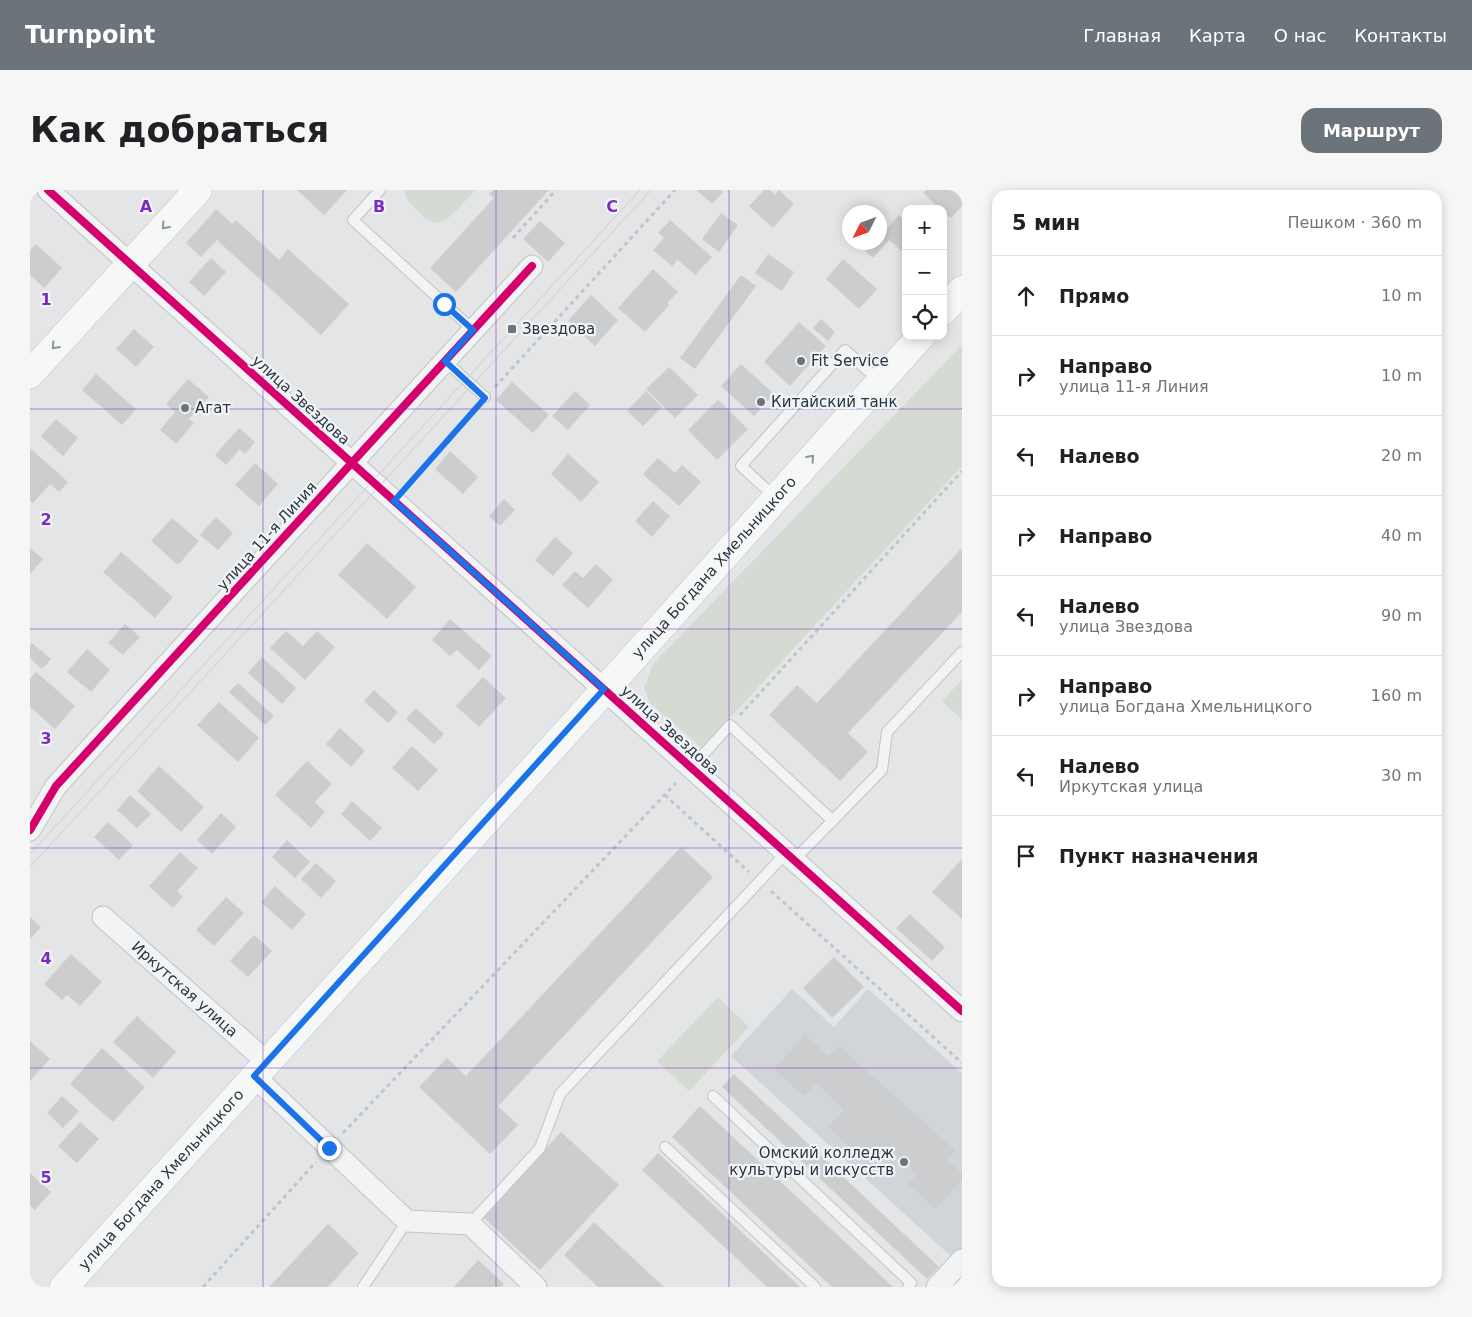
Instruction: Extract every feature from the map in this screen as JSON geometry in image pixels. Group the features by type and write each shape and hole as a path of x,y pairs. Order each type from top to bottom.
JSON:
{"main road":[{"path":"30,374 198,190"},
{"path":"947,307 962,290"},
{"name":"улица Богдана Хмельницкого","path":"64,1287 917,340"}],"street":[{"name":"улица Звездова","path":"48,190 129,265 962,1011"},
{"name":"улица 11-я Линия","path":"30,830 36,805 56,786 532,266"},
{"name":"Иркутская улица","path":"102,917 260,1069 329,1148 407,1221"},
{"path":"407,1221 470,1224 532,1286"},
{"path":"937,1287 962,1260"}],"lane":[{"path":"380,190 352,220 473,330"},
{"path":"776,498 741,466 838,357 845,350 880,382"},
{"path":"445,361 485,398"},
{"path":"470,1224 540,1148 560,1094 760,881 833,821 882,770 887,732 962,652"},
{"path":"691,768 730,725 833,821"},
{"path":"713,1096 912,1283 908,1287"},
{"path":"666,1147 815,1287"},
{"path":"363,1287 407,1221"}],"path":[{"path":"513,238 556,190"},
{"path":"394,501 485,398 675,190"},
{"path":"730,725 962,471"},
{"path":"202,1287 329,1148 691,768"},
{"path":"664,795 962,1063"}],"shaded area":[{"path":"405,190 475,190 450,217 444,221 432,222 412,206 407,199"},
{"path":"962,345 962,466 702,748 650,703 644,688 653,664"},
{"path":"962,680 962,720 942,701"},
{"name":"Омский колледж культуры и искусств","path":"792,989 834,1027 868,989 962,1073 962,1250 954,1259 731,1056"},
{"path":"718,997 749,1027 689,1091 657,1061"}],"building":[{"path":"297,190 347,190 324,215"},
{"path":"493,190 549,190 456,292 430,268 494,198 489,194"},
{"path":"696,190 721,190 723,192 712,204"},
{"path":"764,190 770,190 775,195 779,190 794,204 773,228 749,206"},
{"path":"926,190 962,190 962,206 951,218 947,215 947,205 936,205 923,193"},
{"path":"216,209 232,224 236,220 279,260 288,249 349,304 321,335 217,240 201,257 186,243"},
{"path":"721,213 738,225 719,252 702,239"},
{"path":"899,215 902,218 902,251 889,240 887,242 887,228"},
{"path":"670,220 712,257 695,275 678,260 672,266 653,250 664,238 658,233"},
{"path":"540,221 565,243 548,262 523,239"},
{"path":"36,244 62,268 44,288 30,275 30,250"},
{"path":"864,250 880,250 873,258"},
{"path":"768,254 794,272 782,291 755,273"},
{"path":"211,258 226,272 204,296 189,282"},
{"path":"843,259 877,289 859,309 826,279"},
{"path":"653,269 678,292 645,332 618,308"},
{"path":"741,275 756,286 695,369 680,358"},
{"path":"591,295 618,320 595,346 568,321"},
{"path":"821,319 835,332 828,341 813,328"},
{"path":"799,322 826,346 790,386 764,362"},
{"path":"134,329 154,347 136,367 116,349"},
{"path":"741,364 774,394 754,416 721,386"},
{"path":"669,367 698,395 675,418 646,389"},
{"path":"96,374 136,409 122,425 82,390"},
{"name":"Агат","path":"188,379 209,397 189,419 194,423 176,444 160,430 175,412 166,404"},
{"path":"512,382 549,415 533,433 496,400"},
{"path":"575,391 590,405 568,430 552,416"},
{"path":"646,391 662,407 643,426 627,411"},
{"path":"718,400 748,429 717,460 688,430"},
{"path":"56,419 78,438 63,456 41,436"},
{"path":"239,428 255,442 245,454 240,449 226,465 215,455"},
{"path":"30,448 68,482 59,492 50,484 33,503 30,501"},
{"path":"450,451 478,477 463,494 435,469"},
{"path":"568,454 599,482 581,502 551,474"},
{"path":"658,458 675,473 682,465 701,482 679,506 643,474"},
{"path":"255,463 278,484 259,506 235,485"},
{"path":"504,499 515,510 500,526 489,516"},
{"path":"653,501 670,516 652,537 635,521"},
{"path":"216,517 233,533 218,550 200,535"},
{"path":"172,518 199,541 178,565 151,541"},
{"path":"555,537 573,553 553,576 535,560"},
{"path":"367,543 416,587 387,619 338,575"},
{"path":"30,548 43,559 30,574"},
{"path":"962,548 962,612 848,733 868,752 840,781 769,715 797,685 817,703"},
{"path":"121,552 173,597 155,618 103,572"},
{"path":"596,564 613,580 588,608 562,585 575,571 583,578"},
{"path":"450,619 492,656 479,670 457,650 450,656 432,640"},
{"path":"125,624 140,637 123,655 108,643"},
{"path":"286,631 303,646 317,631 335,647 305,680 270,648"},
{"path":"32,643 51,659 42,669 30,658 30,646"},
{"path":"87,649 110,670 91,692 67,672"},
{"path":"262,657 296,688 282,704 248,673"},
{"path":"36,672 75,706 55,729 30,707 30,679"},
{"path":"483,677 506,698 479,727 456,706"},
{"path":"238,683 274,716 265,725 229,692"},
{"path":"374,690 398,712 388,723 364,701"},
{"path":"219,702 259,738 238,762 197,725"},
{"path":"416,708 444,734 434,744 406,719"},
{"path":"340,728 365,751 351,767 326,744"},
{"path":"412,746 438,770 418,791 392,768"},
{"path":"307,761 332,784 315,802 325,812 311,828 275,795"},
{"path":"159,766 204,807 181,832 137,791"},
{"path":"130,795 151,814 137,828 117,810"},
{"path":"352,801 382,828 370,841 341,814"},
{"path":"221,813 236,827 212,854 197,840"},
{"path":"108,822 133,845 119,860 94,837"},
{"path":"287,840 310,862 295,878 272,857"},
{"path":"681,847 713,877 498,1106 518,1125 490,1154 419,1087 447,1058 466,1076"},
{"path":"180,852 198,868 177,891 183,897 173,908 149,886"},
{"path":"962,859 962,919 932,892"},
{"path":"316,863 336,881 321,898 301,879"},
{"path":"275,886 306,914 292,930 261,902"},
{"path":"226,897 244,913 214,946 196,930"},
{"path":"910,914 945,947 932,961 896,928"},
{"path":"30,917 41,927 30,939"},
{"path":"254,935 272,951 248,977 230,961"},
{"path":"71,954 102,982 80,1006 67,995 62,1000 44,984"},
{"path":"834,957 864,987 832,1018 803,988"},
{"path":"137,1016 176,1052 153,1078 113,1042"},
{"path":"805,1035 829,1056 839,1046 955,1150 947,1160 962,1173 962,1180 936,1209 908,1184 917,1174 886,1146 869,1165 828,1127 844,1109 816,1083 804,1096 774,1069"},
{"path":"30,1041 50,1059 30,1081"},
{"path":"102,1048 145,1087 113,1122 70,1084"},
{"path":"734,1074 939,1267 927,1279 722,1087"},
{"path":"62,1096 79,1111 63,1128 47,1113"},
{"path":"700,1106 893,1287 832,1287 672,1137"},
{"path":"80,1122 99,1139 77,1163 58,1146"},
{"path":"561,1132 619,1185 540,1270 483,1217"},
{"path":"658,1153 800,1287 767,1287 642,1170"},
{"path":"30,1173 51,1192 35,1210 30,1205"},
{"path":"594,1222 664,1287 598,1287 564,1255"},
{"path":"328,1224 359,1253 328,1287 269,1287"},
{"path":"478,1260 504,1284 501,1287 454,1287"}],"tram line":[{"path":"30,854 640,190"},
{"path":"30,867 651,190"}],"cycle path":[{"path":"48,190 962,1011"},
{"path":"30,830 56,786 532,266"}],"place":[{"name":"Звездова","path":"512,329"},
{"name":"Fit Service","path":"801,361"},
{"name":"Китайский танк","path":"761,402"},
{"name":"Агат","path":"185,408"},
{"name":"Омский колледж культуры и искусств","path":"904,1162"}],"route":[{"path":"329,1148 254,1076 604,689 394,501 485,398 445,361 473,330 444,304"}]}
